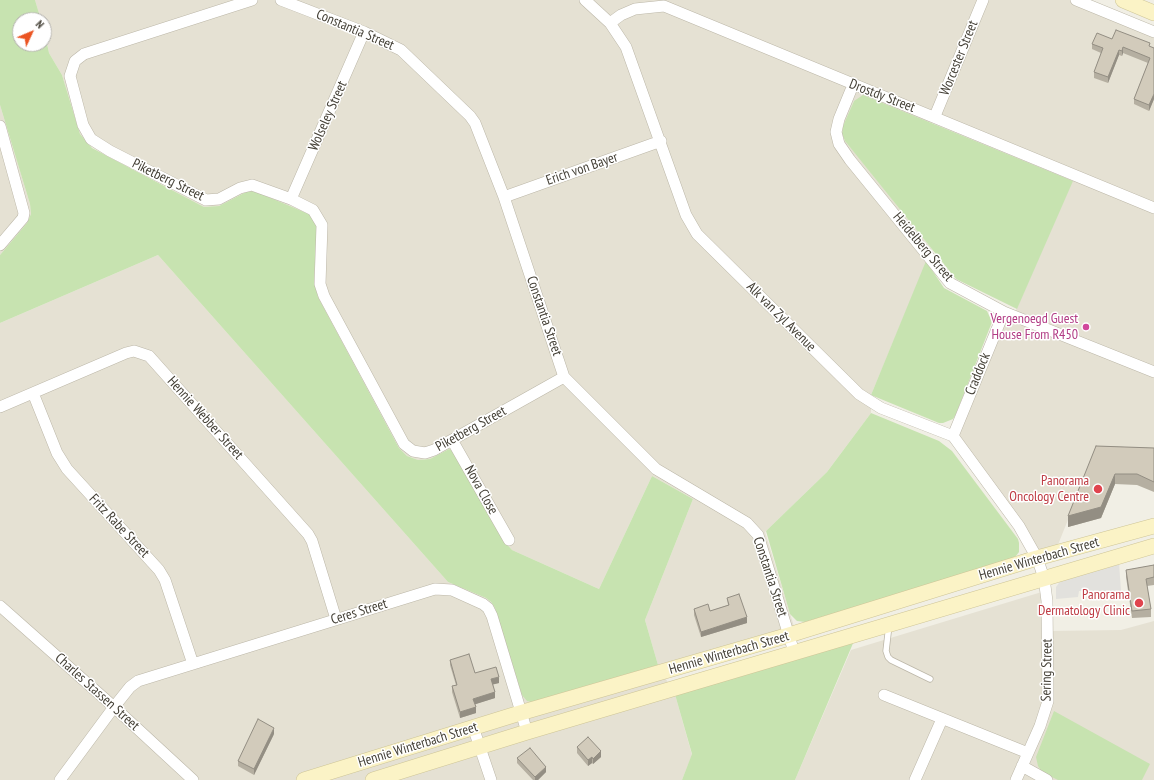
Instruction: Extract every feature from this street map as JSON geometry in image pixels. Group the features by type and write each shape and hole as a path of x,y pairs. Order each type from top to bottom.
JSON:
{"street":[{"name":"Piketberg Street","path":"252,0 84,54 72,64 70,76 83,125 91,139 97,144 206,200 219,199 240,188 252,185 309,207 319,218 322,233 320,284 324,296 404,444 413,451 425,453 452,440 564,376"},
{"name":"Constantia Street","path":"281,0 364,32 389,43 407,54 470,116 475,123 504,197 564,376 656,470 747,523 753,528 762,544 794,652"},
{"name":"Alk van Zyl Avenue","path":"585,0 610,23 626,47 690,224 715,252 868,402 953,436"},
{"name":"Worcester Street","path":"935,116 983,0"},
{"path":"1076,0 1154,32"},
{"path":"1123,0 1154,13"},
{"name":"Drostdy Street","path":"610,23 621,15 635,9 664,6 853,85 935,116 1154,208"},
{"name":"Wolseley Street","path":"291,199 364,32"},
{"name":"Heidelberg Street","path":"853,85 839,119 836,132 839,144 850,160 950,283 1004,312 1154,372"},
{"path":"0,126 24,213 23,218 0,245"},
{"name":"Erich von Bayer","path":"504,197 661,141"},
{"name":"Craddock","path":"953,436 1004,312"},
{"name":"Hennie Webber Street","path":"0,407 126,353 134,351 149,356 308,534 312,541 336,619"},
{"name":"Fritz Rabe Street","path":"33,393 57,453 67,469 159,570 166,580 193,664"},
{"path":"953,436 1019,526 1037,558 1044,578"},
{"name":"Nova Close","path":"452,440 509,540"},
{"name":"Hennie Winterbach Street","path":"304,780 520,713 789,635 1037,558 1154,526"},
{"name":"Hennie Winterbach Street","path":"373,780 794,652 1154,546"},
{"name":"Sering Street","path":"1016,780 1048,701 1048,619 1044,578"},
{"name":"Ceres Street","path":"60,780 114,707 130,687 138,681 435,589 452,590 483,604 492,616 520,713 527,732"},
{"name":"Charles Stassen Street","path":"1,610 114,707 193,780"},
{"path":"884,695 1028,753"},
{"path":"915,780 942,719"},
{"path":"474,727 491,780"},
{"path":"1022,766 1047,780"}],"lane":[{"path":"889,625 886,651 891,660 930,679"}],"shaded area":[{"path":"35,0 1074,0 1154,33 1154,456 1095,453 1055,552 1037,557 954,436 1004,313 1013,317 1075,174 935,116 932,123 854,101 842,130 843,138 932,249 871,395 871,413 827,472 765,532 796,633 661,672 674,691 692,755 682,780 0,780 0,323 158,255 448,582 486,598 495,607 658,665 645,620 693,499 652,476 599,589 512,550 504,541 449,449 430,459 418,460 407,456 399,448 318,297 314,280 246,192 219,206 204,207 87,144 80,134 62,75 49,53 52,52 52,12 39,12"},
{"path":"0,105 30,204 31,214 27,223 0,255"},
{"path":"1119,563 1121,591 1079,591 1078,597 1056,599 1056,587 1062,579"},
{"path":"1045,591 1047,631 1121,630 1154,621 1154,780 795,780 851,650"}],"green space":[{"path":"0,0 35,0 39,12 12,12 12,52 49,52 62,75 80,134 92,148 204,207 219,206 246,192 254,191 311,215 317,227 314,280 318,297 399,448 407,456 418,460 430,459 449,449 453,451 504,541 512,550 599,589 652,476 693,499 645,620 658,665 531,702 527,701 522,695 495,608 491,602 486,598 448,582 158,255 0,323 0,255 27,223 31,214 30,204 0,105"},
{"path":"863,95 1073,181 1017,309 956,279 845,141 842,134 843,126 854,101"},
{"path":"926,261 944,288 987,311 992,322 956,414 953,419 943,423 939,423 871,395"},
{"path":"871,413 939,441 952,451 1018,539 1019,552 1016,556 1007,561 805,622 797,621 790,614 766,531 827,472"},
{"path":"854,641 795,780 682,780 692,754 674,691"},
{"path":"1054,711 1150,764 1142,780 1058,780 1042,772 1038,766 1036,757"}],"building":[{"path":"1116,30 1150,43 1149,46 1154,48 1154,94 1149,105 1134,99 1150,58 1123,47 1122,51 1119,50 1108,77 1094,72 1103,48 1092,44 1097,33 1112,39"},
{"name":"Panorama Oncology Centre","path":"1096,446 1154,448 1154,482 1137,474 1115,474 1101,507 1068,516"},
{"path":"1154,565 1154,577 1146,579 1151,609 1132,611 1126,570"},
{"path":"739,594 747,617 701,632 694,609 708,604 710,611 729,605 727,598"},
{"path":"469,654 475,673 496,667 499,677 491,679 495,692 473,699 476,707 460,712 452,686 457,685 450,660"},
{"path":"258,719 274,728 254,769 238,761"},
{"path":"588,737 601,751 593,759 592,757 588,760 577,747"},
{"path":"530,748 546,767 535,777 517,758"}],"place":[{"name":"Vergenoegd Guest House From R450","path":"1086,327"},
{"name":"Panorama Oncology Centre","path":"1098,489"},
{"name":"Panorama Dermatology Clinic","path":"1139,603"}]}
